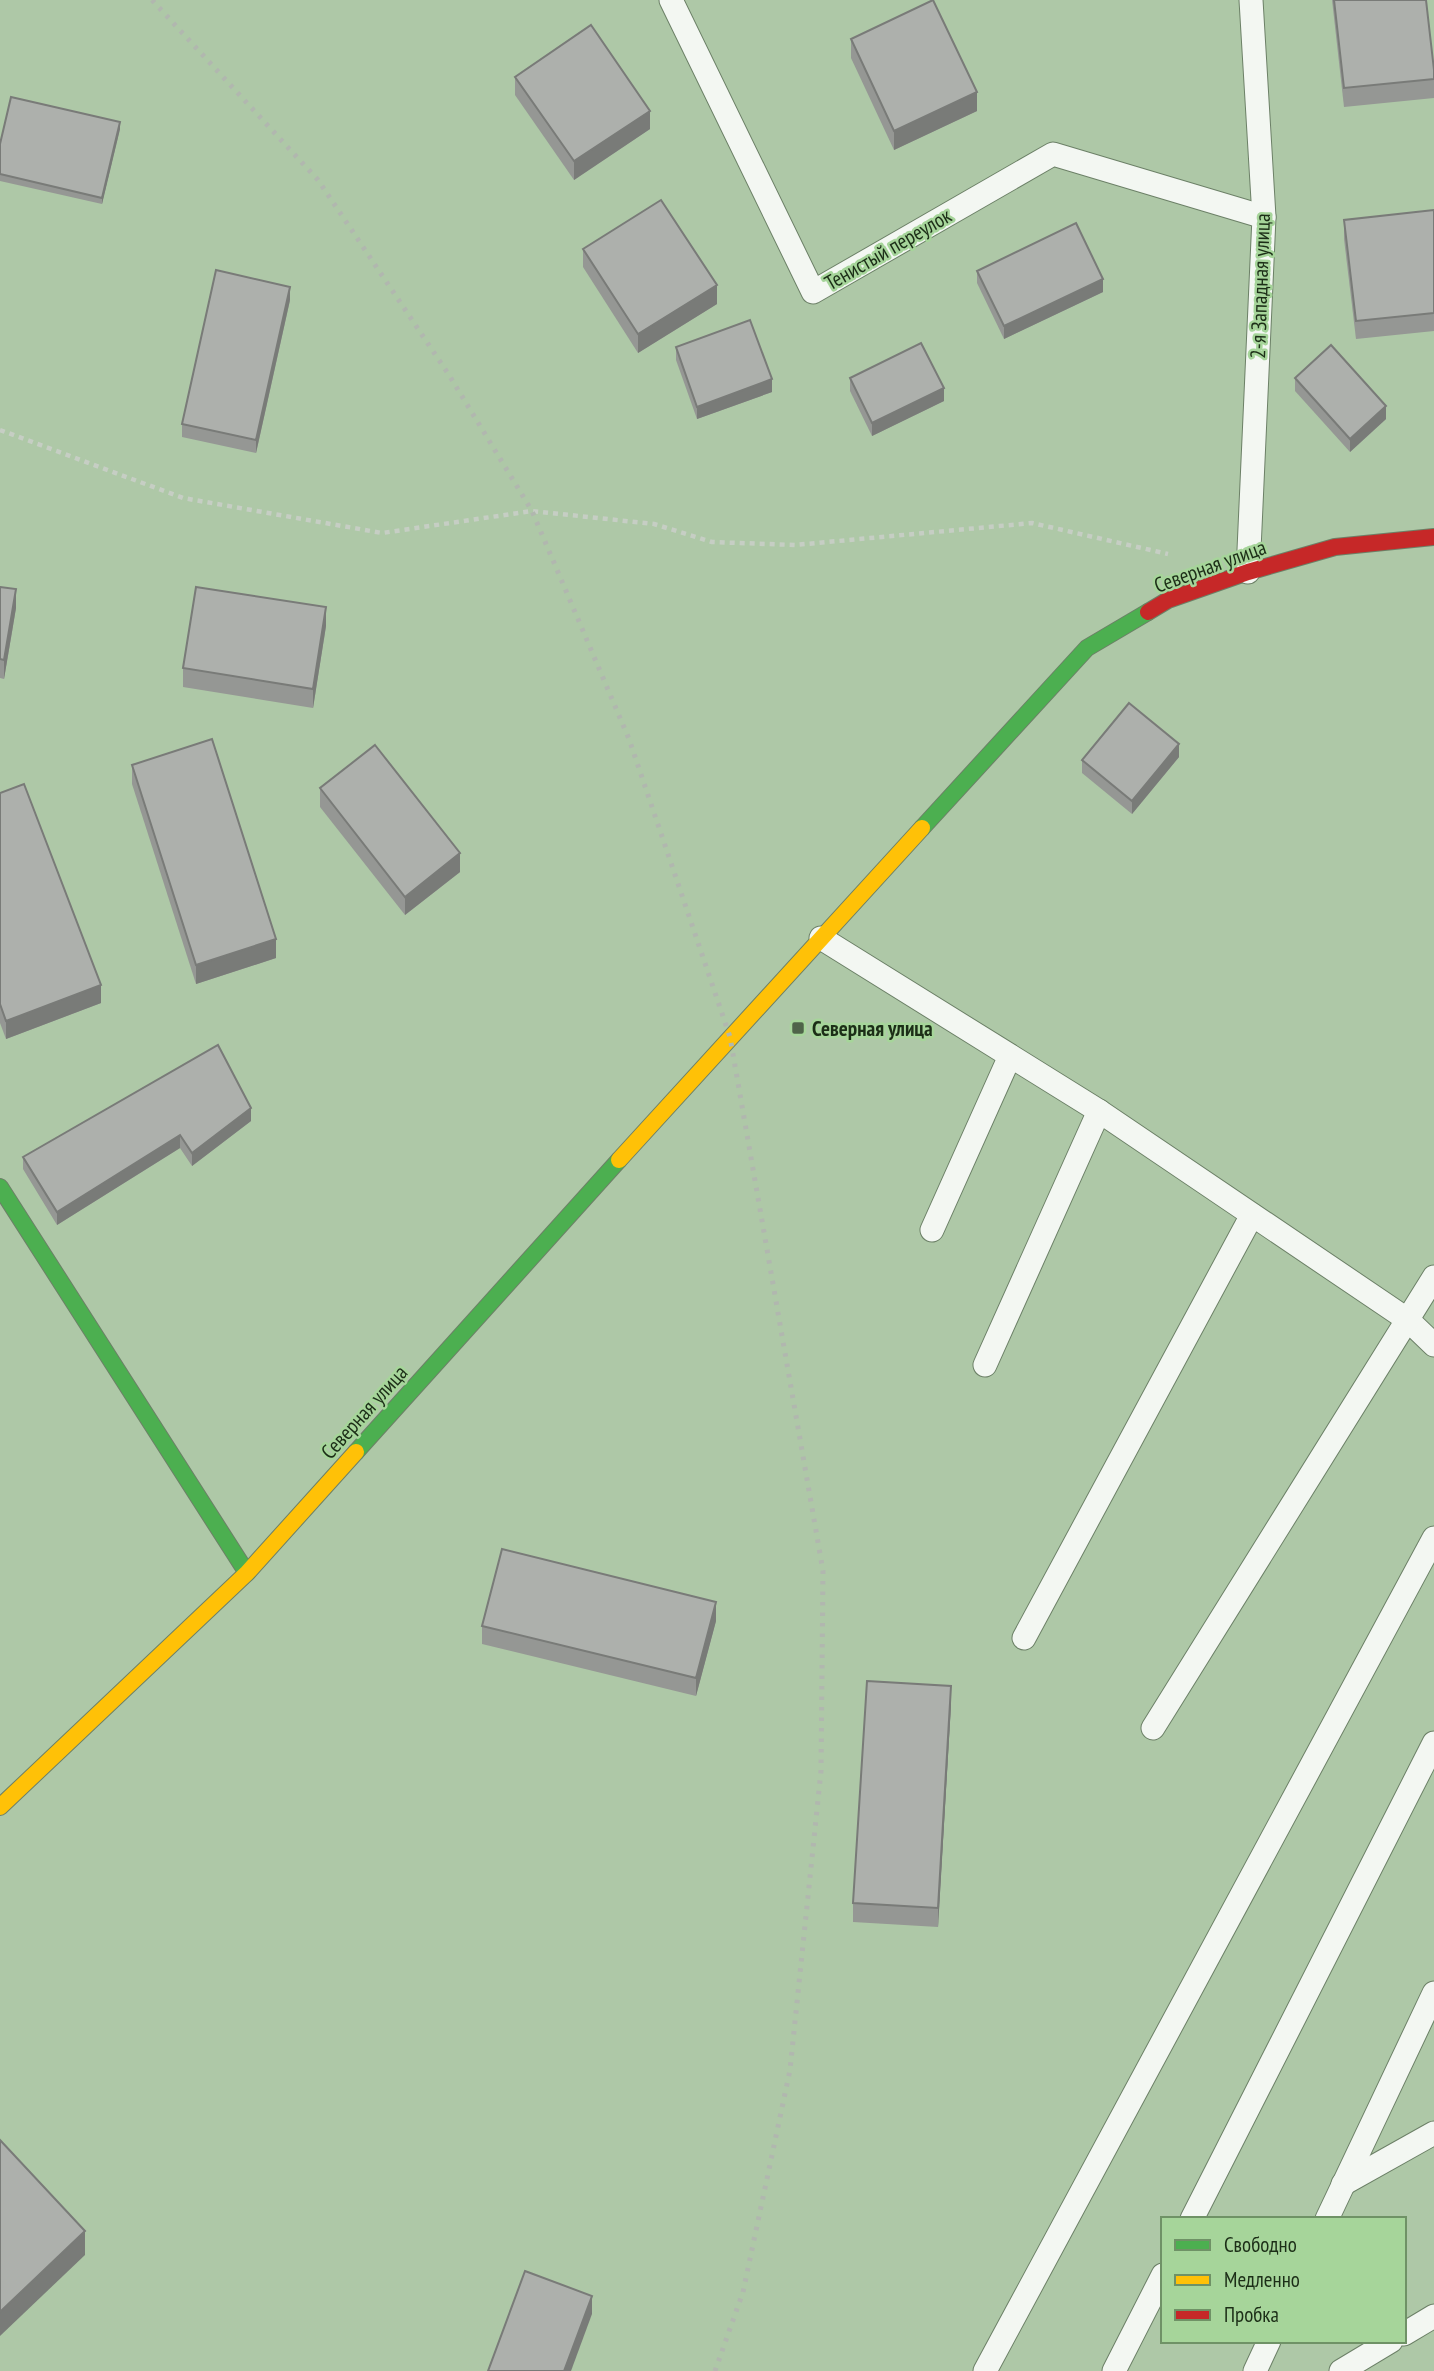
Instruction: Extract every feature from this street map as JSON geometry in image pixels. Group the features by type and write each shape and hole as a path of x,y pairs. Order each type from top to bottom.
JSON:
{"street":[{"name":"Северная улица","path":"0,1807 247,1573 1087,648 1168,600 1248,572 1335,547 1434,537"},
{"path":"0,1187 247,1573"}],"lane":[{"name":"Тенистый переулок","path":"671,0 813,292 1053,154 1264,217"},
{"name":"2-я Западная улица","path":"1248,572 1264,217 1251,0"},
{"path":"821,938 1099,1111 1408,1320 1434,1345"},
{"path":"932,1230 1010,1056"},
{"path":"985,1365 1099,1111"},
{"path":"1024,1638 1252,1215"},
{"path":"1153,1728 1434,1277"},
{"path":"985,2371 1434,1538"},
{"path":"1193,2217 1434,1744"},
{"path":"1328,2217 1434,1993"},
{"path":"1343,2184 1434,2133"},
{"path":"1114,2371 1161,2280"},
{"path":"1406,2333 1434,2316"},
{"path":"1255,2371 1268,2343"},
{"path":"1341,2371 1388,2343"}],"path":[{"path":"0,430 183,498 383,533 532,511 654,524 712,542 795,545 1032,523 1181,556"}],"building":[{"path":"933,0 977,92 894,131 851,39"},
{"path":"1334,0 1426,0 1434,79 1344,88"},
{"path":"591,25 650,111 574,161 515,77"},
{"path":"11,97 120,122 102,198 0,174 0,144"},
{"path":"661,200 717,285 638,334 583,249"},
{"path":"1434,210 1434,313 1356,321 1344,220"},
{"path":"1076,223 1103,279 1004,326 977,271"},
{"path":"216,270 290,287 256,440 182,424"},
{"path":"750,320 772,379 697,407 676,347"},
{"path":"921,343 944,388 872,423 850,378"},
{"path":"1331,345 1386,406 1350,439 1295,378"},
{"path":"0,587 16,589 4,660 0,659"},
{"path":"196,587 326,607 313,689 183,668"},
{"path":"1129,703 1179,744 1132,801 1082,760"},
{"path":"212,739 276,939 196,965 132,765"},
{"path":"375,745 460,853 405,897 320,788"},
{"path":"24,784 101,985 6,1021 0,1004 0,793"},
{"path":"218,1045 251,1108 192,1153 180,1135 57,1212 23,1157"},
{"path":"502,1549 716,1602 696,1678 482,1626"},
{"path":"867,1681 951,1686 938,1908 853,1903"},
{"path":"0,2140 85,2231 0,2312"},
{"path":"525,2271 592,2296 564,2371 488,2371"}],"railway":[{"path":"152,0 318,180 449,375 532,511 629,739 730,1037 823,1571 821,1771 790,2070 743,2292 715,2371"}],"traffic: fast":[{"path":"922,828 1087,648 1148,612"},
{"path":"356,1452 619,1160"},
{"path":"0,1187 247,1573"}],"traffic: slow":[{"path":"619,1160 922,828"},
{"path":"0,1807 247,1573 356,1452"}],"traffic: jam":[{"path":"1148,612 1168,600 1248,572 1335,547 1434,537"}],"place":[{"name":"Северная улица","path":"798,1028"}]}
